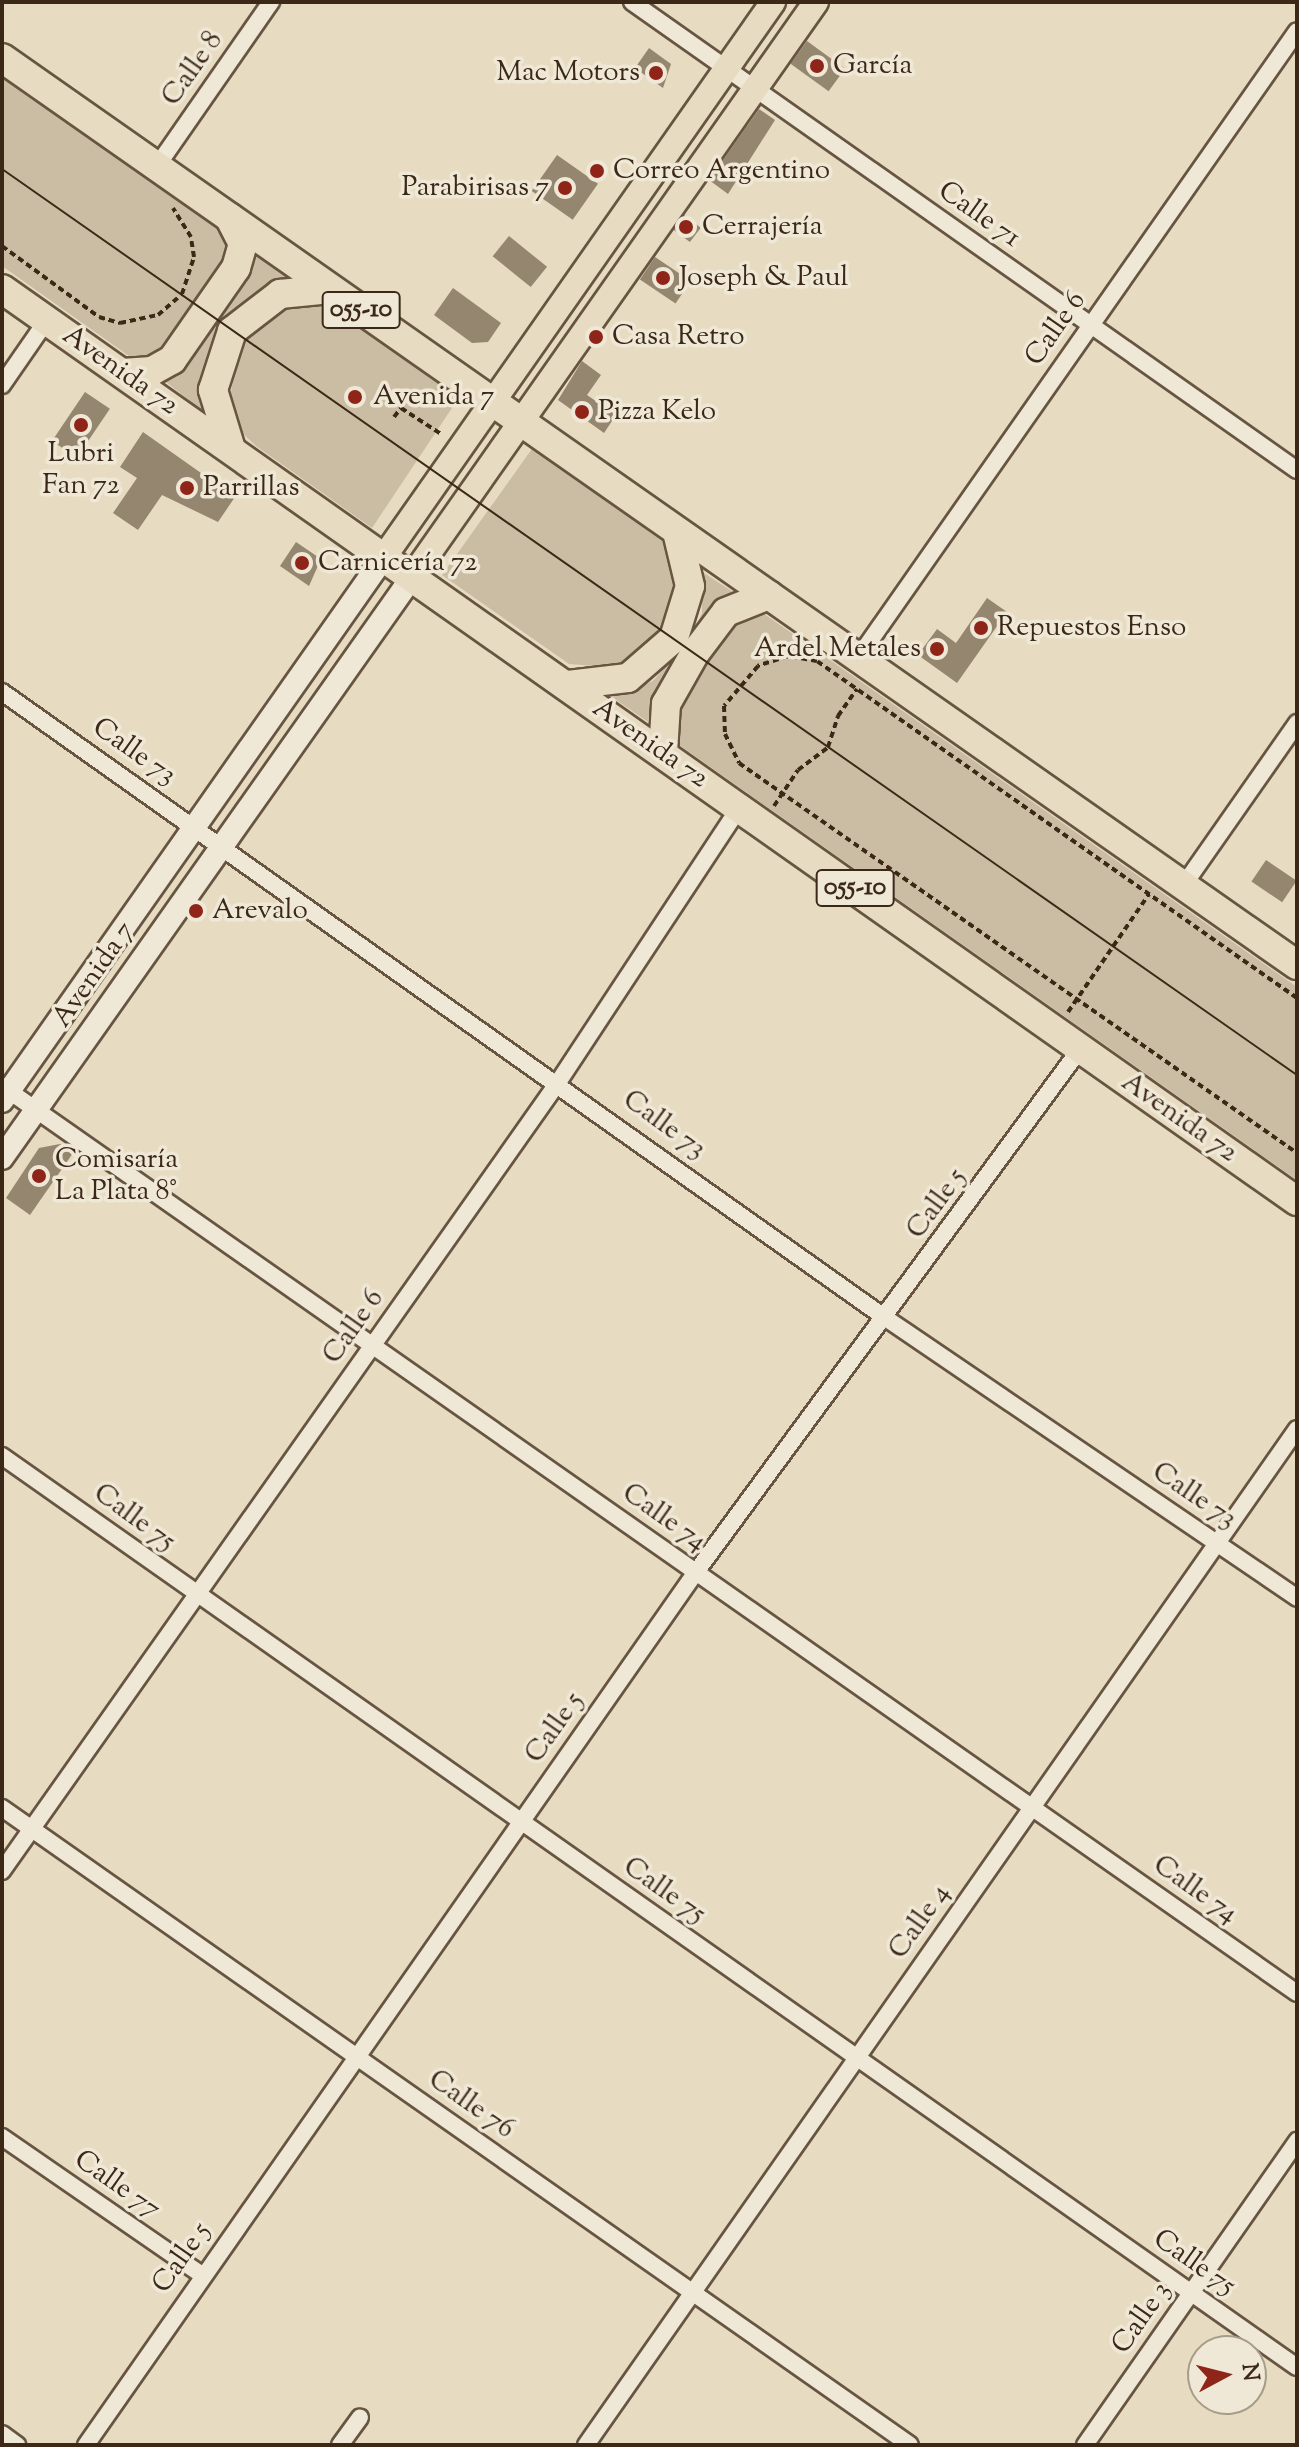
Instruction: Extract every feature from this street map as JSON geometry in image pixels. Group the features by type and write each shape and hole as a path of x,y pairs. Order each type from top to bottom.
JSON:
{"highway":[{"name":"055-10","path":"2,58 769,595 863,672 1164,884 1297,965"},
{"path":"122,373 152,371 172,360 229,280 243,244 229,217"},
{"name":"Avenida 72","path":"2,289 1297,1201"},
{"path":"231,449 213,390 232,331 280,294 331,289"},
{"path":"568,685 628,678 674,638 690,586 677,532"},
{"path":"663,753 666,704 695,653 726,612 769,595"}],"main road":[{"name":"Avenida 7","path":"4,1092 195,826 773,2"},
{"name":"Avenida 7","path":"2,1158 816,2"}],"street":[{"name":"Calle 8","path":"157,166 271,2"},
{"name":"Calle 71","path":"632,2 1297,470"},
{"name":"Calle 6","path":"863,672 1091,325 1297,31"},
{"path":"2,385 47,320"},
{"name":"Calle 73","path":"2,692 559,1081 887,1319 1297,1598"},
{"path":"1164,884 1297,723"},
{"name":"Calle 6","path":"2,1871 559,1081 751,815"},
{"name":"Calle 5","path":"86,2445 696,1572 887,1319 1080,1049"},
{"name":"Calle 74","path":"4,1092 36,1110 1297,1993"},
{"name":"Calle 4","path":"586,2445 1297,1429"},
{"name":"Calle 75","path":"2,1456 1297,2367"},
{"name":"Calle 76","path":"2,1808 910,2445"},
{"name":"Calle 77","path":"2,2137 202,2275"},
{"name":"Calle 3","path":"1085,2445 1297,2141"},
{"path":"340,2445 360,2417"},
{"path":"2,2434 17,2445"}],"path":[{"path":"2,246 99,317 120,323 158,315 182,294 194,257 185,221 170,204"},
{"path":"394,417 401,408 441,434"},
{"path":"1297,998 1164,884 863,672 788,656 758,666 737,683 724,706 725,734 739,763 1297,1153"},
{"path":"751,815 783,793 798,770 828,747 838,716 863,672"},
{"path":"1056,1030 1164,884"}],"shaded area":[{"path":"2,70 229,230 235,244 164,357 136,361 2,266"},
{"path":"252,248 294,276 263,287 215,340 201,380 204,412 162,379"},
{"path":"309,300 338,306 460,396 372,528 256,446 238,429 229,404 239,345 258,320 284,302"},
{"path":"534,446 663,542 674,560 679,577 673,621 622,668 569,664 442,575"},
{"path":"701,571 741,597 653,703 648,722 612,697 653,681 692,636 702,613"},
{"path":"763,613 1297,987 1297,1180 675,742 670,708 731,620"}],"building":[{"name":"García","path":"807,41 845,69 829,91 791,64"},
{"name":"Mac Motors","path":"649,48 671,64 663,88 635,68"},
{"path":"759,109 775,120 728,194 709,180"},
{"name":"Parabirisas 7","path":"557,155 598,184 573,220 532,191"},
{"name":"Cerrajería","path":"684,215 701,228 690,242 673,229"},
{"path":"509,236 547,267 531,287 493,256"},
{"name":"Joseph & Paul","path":"655,257 691,281 676,303 640,279"},
{"path":"453,288 501,323 488,342 472,343 434,315"},
{"path":"582,361 601,375 587,395 616,415 604,433 558,400"},
{"name":"Lubri Fan 72","path":"85,392 110,409 77,458 52,441"},
{"path":"143,432 235,497 218,522 162,495 138,530 113,513 137,478 120,467"},
{"name":"Carnicería 72","path":"296,542 321,559 309,586 280,566"},
{"name":"Repuestos Enso","path":"987,598 1007,612 957,683 918,655 937,629 956,643"},
{"path":"1266,860 1297,881 1282,902 1251,882"},
{"name":"Comisaría La Plata 8°","path":"60,1144 73,1153 30,1215 6,1198 39,1148"}],"tram line":[{"path":"2,169 1297,1075"}],"place":[{"name":"García","path":"817,66"},
{"name":"Mac Motors","path":"656,73"},
{"name":"Correo Argentino","path":"597,171"},
{"name":"Parabirisas 7","path":"565,188"},
{"name":"Cerrajería","path":"686,227"},
{"name":"Joseph & Paul","path":"663,278"},
{"name":"Casa Retro","path":"596,337"},
{"name":"Avenida 7","path":"355,397"},
{"name":"Pizza Kelo","path":"582,412"},
{"name":"Lubri Fan 72","path":"81,425"},
{"name":"Parrillas","path":"187,488"},
{"name":"Carnicería 72","path":"302,563"},
{"name":"Repuestos Enso","path":"981,628"},
{"name":"Ardel Metales","path":"937,649"},
{"name":"Arevalo","path":"196,911"},
{"name":"Comisaría La Plata 8°","path":"39,1176"}]}
